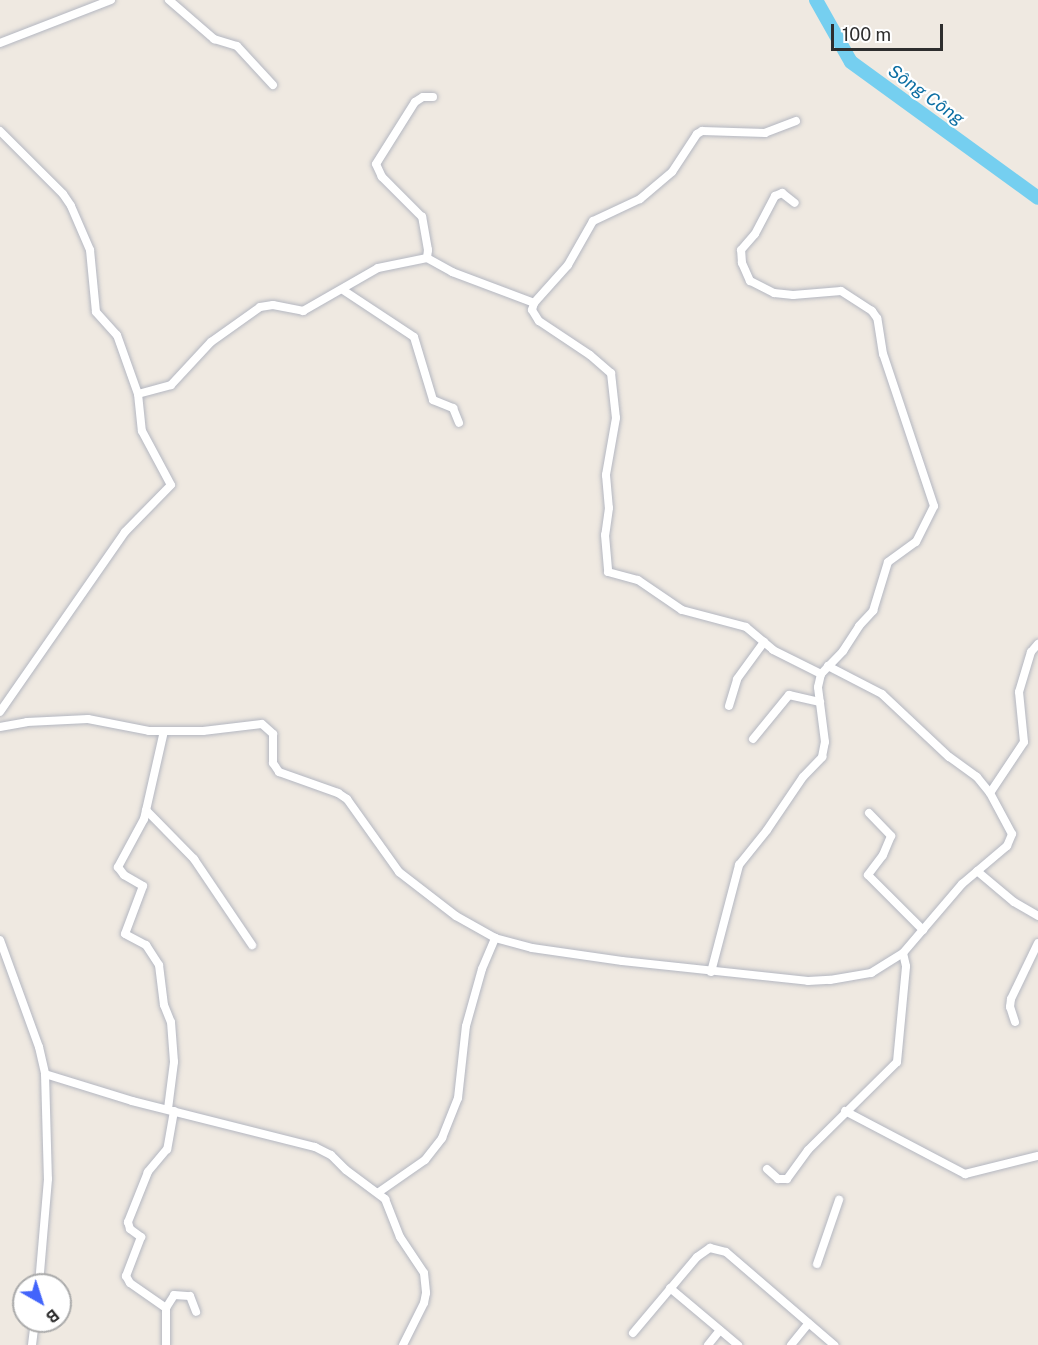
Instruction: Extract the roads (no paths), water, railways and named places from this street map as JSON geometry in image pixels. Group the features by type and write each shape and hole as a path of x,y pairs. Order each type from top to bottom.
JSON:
{"street":[{"path":"0,43 111,0"},
{"path":"170,0 214,39 237,46 273,85"},
{"path":"427,258 428,250 422,217 382,177 376,164 416,102 423,97 433,97"},
{"path":"796,121 765,133 702,131 697,134 678,166 666,178 640,199 593,221 568,266 534,303 532,310 536,319 590,355 611,373 616,418 606,476 609,508 605,535 608,572 638,580 682,610 746,627 799,665 821,674"},
{"path":"0,131 63,194 71,206 90,250 96,312 117,335 138,394 142,431 171,485 125,532 0,711"},
{"path":"711,972 739,865 768,830 803,777 822,757 825,742 818,687 821,674 843,651 859,626 873,611 888,562 916,542 934,506 883,354 877,318 872,311 841,291 794,295 774,293 750,281 742,263 741,250 755,234 775,196 782,194 795,203"},
{"path":"138,394 171,385 211,342 260,307 273,305 303,310 343,290 372,270 427,258 452,272 534,303"},
{"path":"343,290 414,337 432,400 453,408 459,423"},
{"path":"729,706 737,679 764,642"},
{"path":"990,793 1024,742 1018,692 1031,652 1038,644"},
{"path":"0,727 27,722 88,719 142,730 164,731 203,731 262,724 268,728 274,740 273,763 279,772 338,793 347,799 399,872 456,916 495,938 532,948 711,972 808,981 830,980 871,973 903,953 977,871 1007,846 1012,834 990,793 977,777 949,757 888,698 828,666"},
{"path":"753,739 789,695 820,702"},
{"path":"164,731 146,810 118,867 124,875 143,886 125,934 146,945 159,965 164,1005 171,1022 174,1062 167,1149 148,1172 128,1222 130,1230 141,1237 127,1271 127,1280 166,1308"},
{"path":"146,810 194,859 252,945"},
{"path":"869,813 891,836 883,855 868,875 923,930"},
{"path":"977,871 1014,902 1038,915"},
{"path":"379,1192 424,1160 442,1138 458,1098 466,1026 482,969 495,938"},
{"path":"0,940 39,1047 45,1074 48,1179 40,1273"},
{"path":"1015,1022 1010,1003 1038,943"},
{"path":"767,1169 778,1179 787,1179 808,1150 897,1062 906,966 903,953"},
{"path":"45,1074 324,1150 346,1170 379,1192 385,1199 400,1237 414,1257 426,1282 424,1303 403,1345"},
{"path":"845,1112 965,1174 1038,1156"},
{"path":"817,1264 839,1200"},
{"path":"633,1333 697,1257 710,1248 726,1252 834,1345"},
{"path":"670,1288 738,1345"},
{"path":"166,1345 166,1308 174,1295 190,1296 196,1312"},
{"path":"791,1345 809,1323"},
{"path":"708,1345 720,1330"}],"waterway":[{"name":"Sông Công","path":"816,0 851,62 1038,198"}]}
